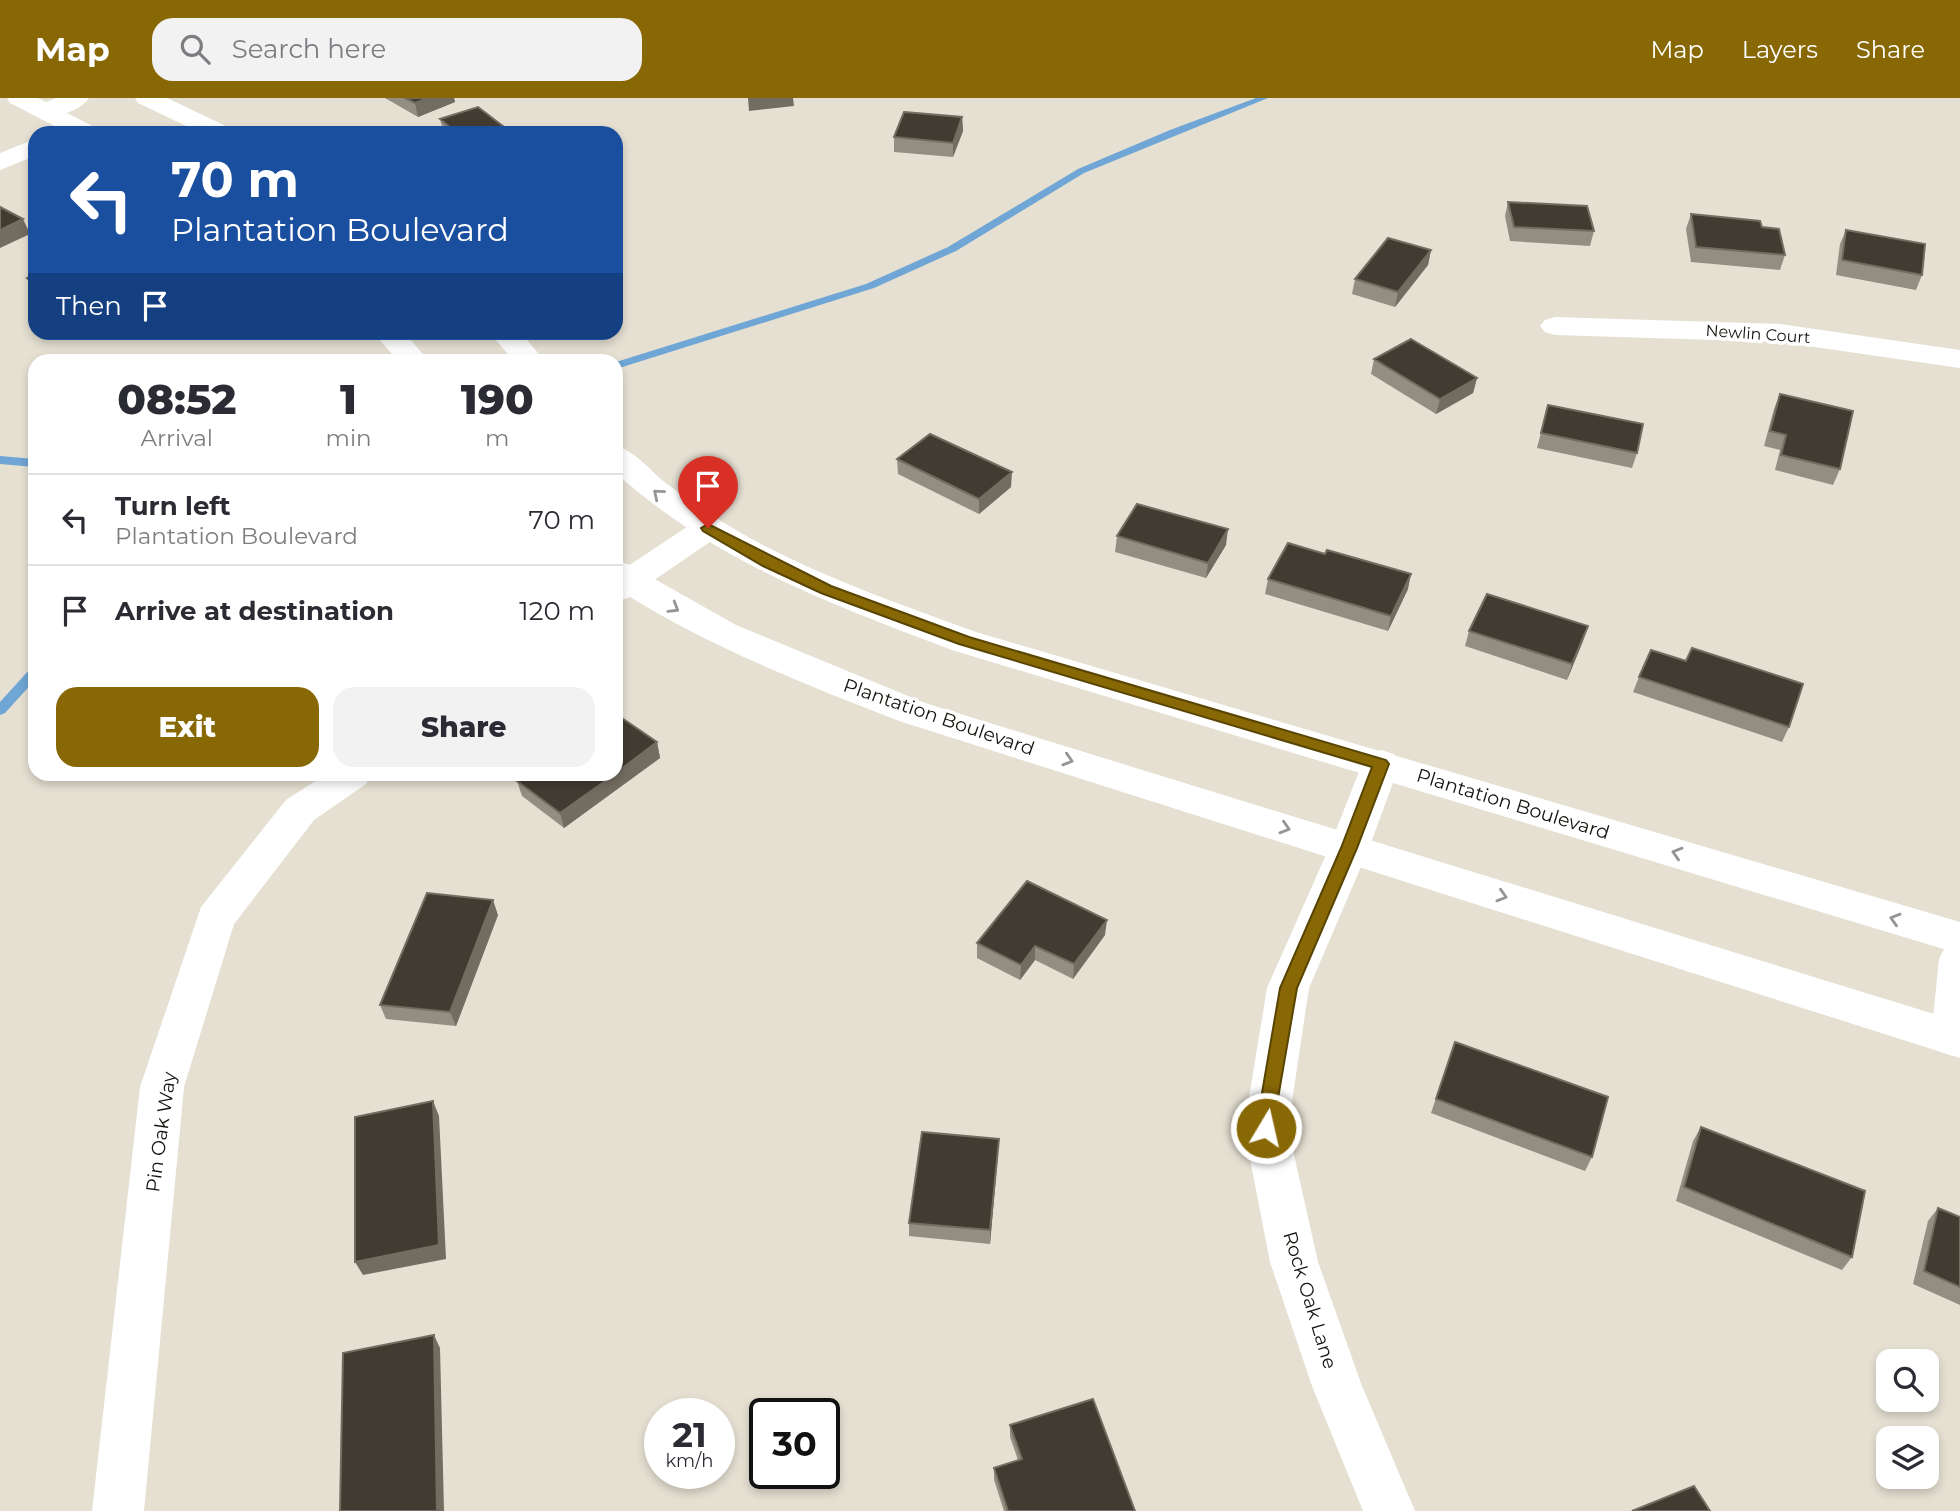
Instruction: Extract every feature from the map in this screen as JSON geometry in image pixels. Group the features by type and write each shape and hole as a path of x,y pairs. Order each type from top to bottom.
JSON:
{"street":[{"path":"19,98 70,126"},
{"path":"46,111 76,98"},
{"path":"147,98 206,126"},
{"path":"0,162 28,150"},
{"name":"Newlin Court","path":"1555,326 1780,333 1960,359"},
{"path":"394,340 407,354"},
{"path":"510,340 523,354"},
{"name":"Plantation Boulevard","path":"623,462 670,504 768,562 826,590 964,641 1960,938"},
{"path":"623,579 708,528"},
{"name":"Plantation Boulevard","path":"623,583 763,654 912,712 1957,1039"},
{"name":"Rock Oak Lane","path":"1381,764 1349,848 1288,988 1266,1128 1294,1262 1337,1385 1389,1511"},
{"name":"Pin Oak Way","path":"118,1511 162,1087 215,918 300,810 343,781"},
{"path":"1957,1039 1960,959"}],"building":[{"path":"405,98 428,98 415,103"},
{"path":"478,107 503,126 448,126 440,119"},
{"path":"904,112 962,117 953,143 894,137"},
{"path":"1508,202 1587,206 1594,231 1514,227"},
{"path":"0,207 23,219 0,230"},
{"path":"1691,214 1760,221 1762,227 1779,229 1785,255 1696,247"},
{"path":"1846,230 1925,244 1922,275 1842,260"},
{"path":"1388,238 1431,250 1398,292 1355,279"},
{"path":"1411,339 1477,378 1440,399 1374,359"},
{"path":"1780,394 1853,411 1840,469 1781,455 1786,435 1770,431"},
{"path":"1548,405 1643,424 1637,453 1541,433"},
{"path":"930,434 1012,472 979,499 897,459"},
{"path":"1137,504 1228,529 1208,563 1117,536"},
{"path":"1288,543 1325,554 1327,550 1411,574 1391,616 1268,579"},
{"path":"1487,594 1588,626 1572,664 1469,631"},
{"path":"1692,648 1803,684 1789,727 1639,677 1651,650 1686,661"},
{"path":"623,719 657,742 623,768"},
{"path":"517,781 605,781 560,813"},
{"path":"1027,881 1107,920 1074,964 1035,946 1021,965 977,943"},
{"path":"427,893 493,900 450,1012 380,1005"},
{"path":"1455,1042 1608,1097 1592,1157 1436,1099"},
{"path":"433,1101 439,1245 355,1262 355,1117"},
{"path":"1701,1127 1865,1191 1852,1257 1684,1187"},
{"path":"922,1132 999,1139 990,1230 909,1223"},
{"path":"1938,1208 1960,1217 1960,1287 1924,1271"},
{"path":"434,1335 437,1511 340,1511 343,1353"},
{"path":"1093,1399 1135,1511 1008,1511 994,1468 1022,1459 1010,1425"},
{"path":"1694,1486 1710,1511 1632,1511"}],"waterway":[{"path":"623,364 870,286 952,249 1081,171 1173,132 1264,98"},
{"path":"0,460 28,462"},
{"path":"0,710 28,680"}],"route":[{"path":"708,528 768,562 826,590 964,641 1381,764 1349,848 1288,988 1266,1128"}]}
